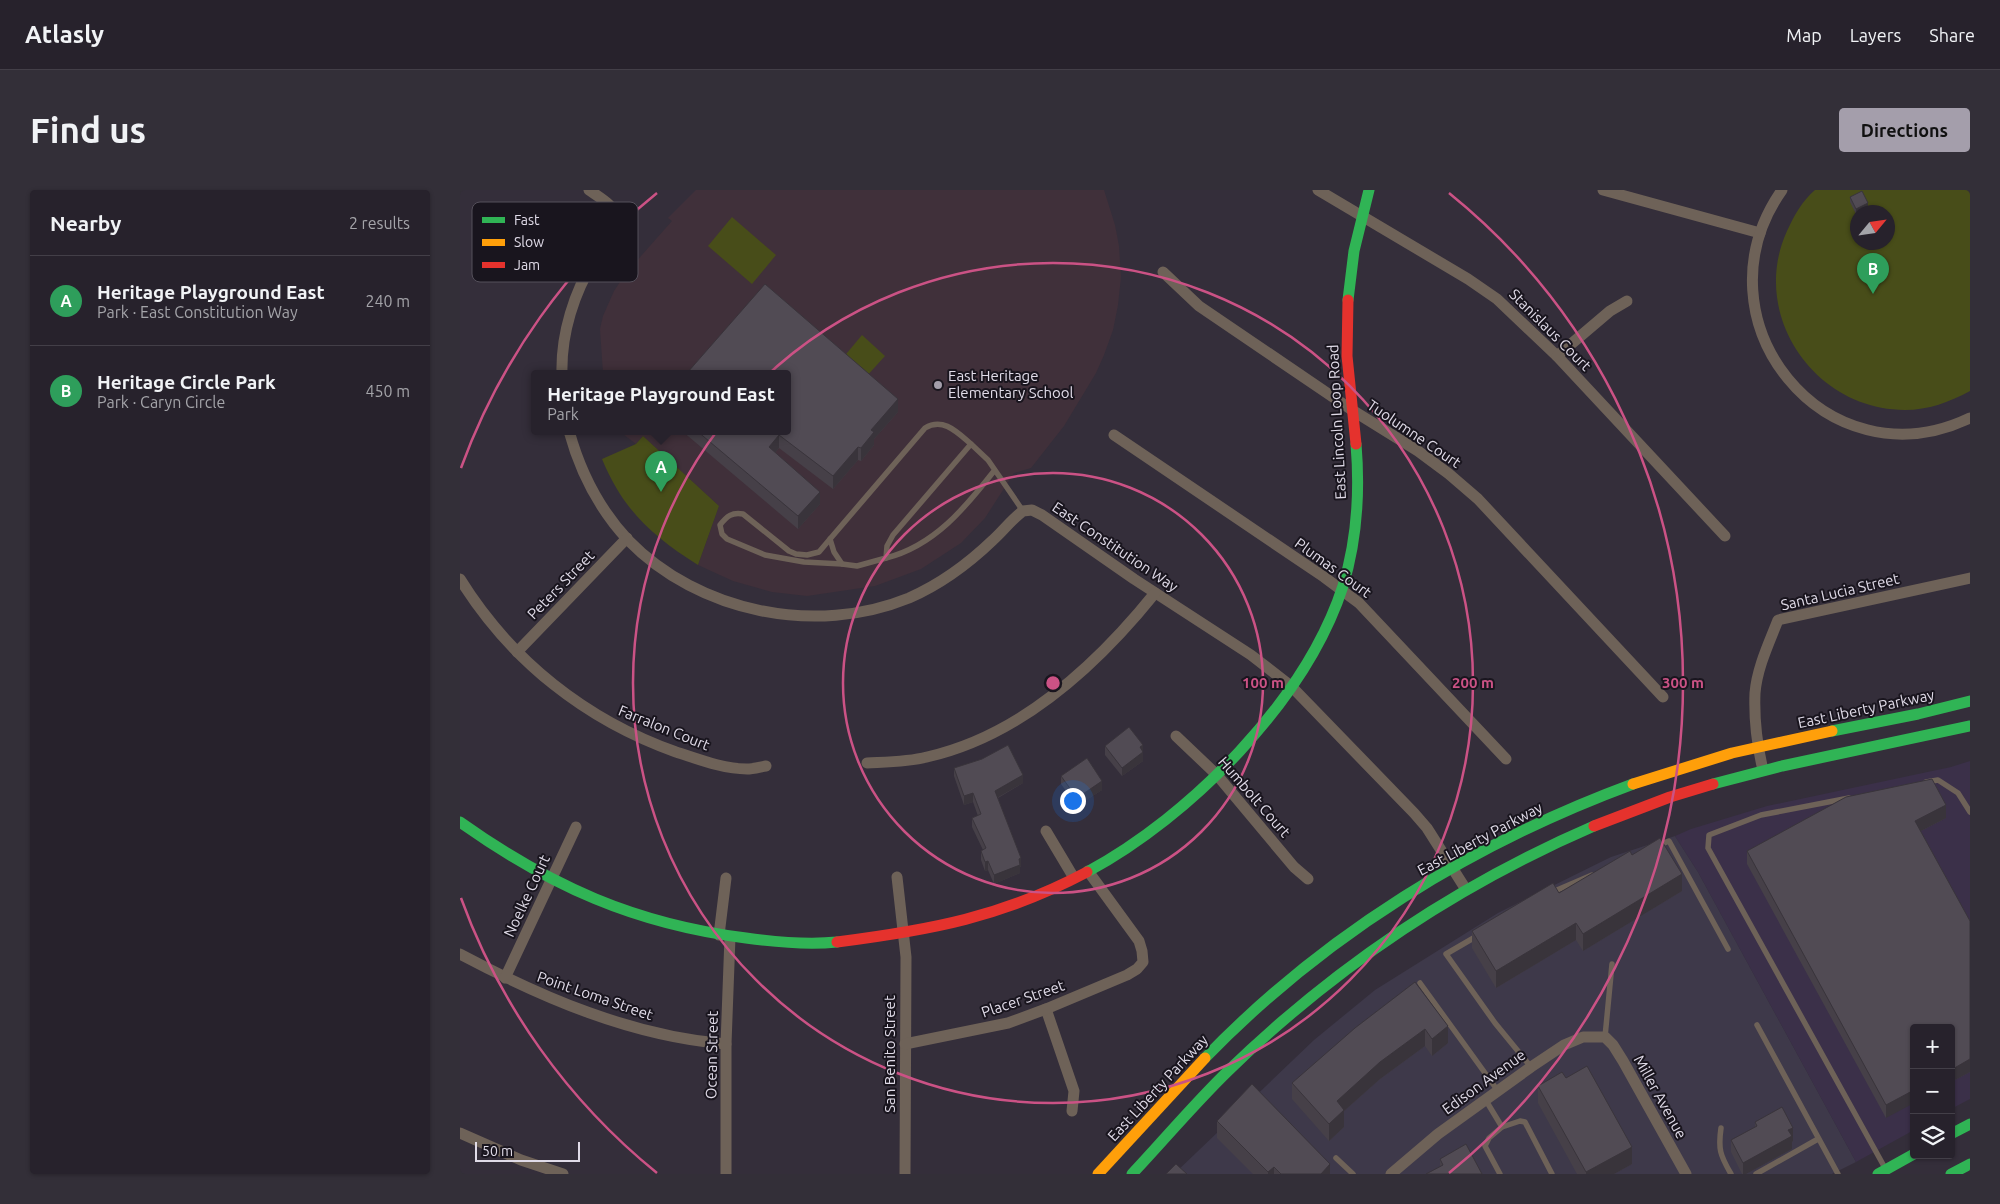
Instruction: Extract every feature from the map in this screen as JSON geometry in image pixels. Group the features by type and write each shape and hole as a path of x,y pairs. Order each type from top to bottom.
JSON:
{"street":[{"path":"589,190 603,202"},
{"name":"Stanislaus Court","path":"1318,190 1481,287 1517,317 1557,356 1725,536"},
{"name":"East Lincoln Loop Road","path":"460,822 501,851 552,880 593,899 637,915 724,936 816,943 904,933 956,923 1002,910 1037,897 1088,871 1163,821 1217,774 1258,730 1291,686 1316,646 1342,590 1352,548 1358,499 1347,322 1350,277 1361,216 1369,190"},
{"path":"1603,190 1760,233"},
{"path":"1782,190 1770,209 1760,233 1754,252 1752,272 1753,302 1758,322 1773,358 1784,375 1805,397 1821,409 1857,426 1877,431 1897,433 1923,432 1948,427 1970,418"},
{"name":"Tuolumne Court","path":"1163,272 1199,306 1352,410 1418,451 1449,474 1478,499 1663,697"},
{"path":"562,370 570,316 583,282"},
{"path":"1557,356 1610,311 1627,301"},
{"path":"570,435 579,463 593,491 627,538 658,564 680,579 716,597 743,607 776,614 802,616 836,615 877,608 909,598 934,586 970,561 1023,511"},
{"name":"Plumas Court","path":"1114,435 1359,603 1506,759"},
{"name":"East Constitution Way","path":"1023,511 1032,510 1042,515 1155,593 1251,655 1291,686 1414,813 1465,888"},
{"name":"Peters Street","path":"517,652 627,538"},
{"name":"Santa Lucia Street","path":"1763,770 1758,746 1755,693 1764,656 1778,620 1970,578"},
{"name":"Farralon Court","path":"460,579 484,614 517,652 547,680 578,703 632,733 674,751 713,763 747,769 766,766"},
{"path":"867,762 909,760 937,754 990,734 1010,723 1055,693 1094,661 1155,593"},
{"name":"East Liberty Parkway","path":"1098,1174 1213,1051 1256,1011 1348,935 1400,900 1513,835 1611,792 1758,746 1970,701"},
{"path":"1132,1174 1228,1071 1298,1007 1407,924 1465,888 1520,858 1592,825 1672,796 1763,770 1970,726"},
{"name":"Humbolt Court","path":"1176,736 1217,774 1294,866 1308,879"},
{"name":"Noelke Court","path":"505,978 576,828"},
{"path":"1046,831 1074,878"},
{"name":"Placer Street","path":"905,1044 982,1030 1008,1023 1046,1010 1136,969 1143,962 1142,951 1138,941 1088,871"},
{"name":"San Benito Street","path":"897,877 904,933 905,1174"},
{"name":"Ocean Street","path":"726,878 724,936 726,1174"},
{"name":"Point Loma Street","path":"460,954 505,978 556,1000 632,1027 674,1037 726,1044"},
{"path":"1046,1010 1074,1091 1072,1111"},
{"name":"Edison Avenue","path":"1391,1174 1438,1134 1531,1066 1564,1045 1583,1037 1605,1037"},
{"name":"Miller Avenue","path":"1605,1037 1613,1045 1623,1061 1686,1174"},
{"path":"1955,1132 1970,1124"},
{"path":"460,1133 521,1160 563,1174"},
{"path":"1882,1172 1910,1156"},
{"path":"1951,1174 1966,1169"}],"lane":[{"path":"994,471 945,526 930,538 898,555 857,566 804,562 765,555 727,539 722,534 720,525 726,517 735,513 743,514 789,551 807,555 819,552 925,428 937,423 945,424 988,460 1023,511"},
{"path":"886,558 887,546 893,535 971,444"},
{"path":"830,539 834,552 842,564"},
{"path":"1919,784 1938,780 1958,793 1970,812"},
{"path":"1852,798 1760,815 1709,835 1708,848 1882,1172"},
{"path":"1651,849 1669,841 1728,949"},
{"path":"1543,896 1597,872"},
{"path":"1487,930 1446,954 1495,1023 1531,1066"},
{"path":"1605,1037 1612,964"},
{"path":"1420,983 1498,1091"},
{"path":"1757,1025 1838,1174"},
{"path":"1485,1099 1502,1127"},
{"path":"1500,1174 1486,1146 1489,1138 1502,1127 1520,1121 1525,1122 1552,1174"},
{"path":"1721,1128 1719,1146 1722,1158 1731,1174"},
{"path":"1756,1174 1818,1139"},
{"path":"1336,1158 1353,1174"}],"shaded area":[{"name":"East Heritage Elementary School","path":"696,190 1104,190 1115,225 1119,246 1121,277 1113,330 1096,373 1064,426 1031,468 1014,473 985,518 961,543 921,569 875,586 807,596 772,592 733,581 698,565 719,506 643,436 636,444 624,435 791,435 791,370 603,370 600,329 603,316 620,282 638,282 638,259 672,221 668,218"},
{"path":"1970,761 1970,1099 1955,1107 1955,1024 1910,1024 1910,1132 1856,1162 1698,872 1675,836 1691,829 1767,806 1951,767"},
{"path":"1675,836 1698,872 1856,1162 1832,1174 1174,1174 1314,1040 1375,990 1498,913 1611,857"}],"green space":[{"path":"1815,190 1970,190 1970,391 1947,402 1922,409 1905,410 1872,406 1843,394 1818,375 1798,352 1784,324 1777,294 1777,263 1787,231 1806,199"},
{"path":"732,217 776,255 752,284 708,246"},
{"path":"862,335 885,356 865,378 842,359"},
{"path":"643,436 719,506 698,565 653,532 629,507 610,477 602,459 636,444"}],"building":[{"path":"1862,191 1868,203 1854,205 1850,197"},
{"path":"765,284 898,399 871,430 874,432 861,448 858,447 833,476 779,435 791,435 791,370 690,370"},
{"path":"702,435 779,435 769,447 820,492 798,516"},
{"path":"1129,727 1143,745 1140,747 1143,752 1122,768 1105,746"},
{"path":"1008,745 1023,775 995,791 1021,858 1019,859 1020,865 994,875 988,861 985,862 981,851 986,848 972,818 981,814 973,793 964,796 954,768 982,759"},
{"path":"1087,758 1102,781 1080,796 1077,791 1074,794 1061,776"},
{"path":"1932,779 1946,805 1915,821 1970,921 1970,1059 1955,1068 1955,1024 1910,1024 1910,1092 1886,1105 1747,851 1846,797"},
{"path":"1660,838 1682,874 1583,934 1576,923 1496,971 1472,931 1553,883 1559,893 1630,851 1632,855"},
{"path":"1415,982 1448,1026 1432,1039 1425,1029 1380,1062 1337,1101 1344,1110 1329,1124 1292,1083 1355,1028"},
{"path":"1587,1066 1632,1147 1586,1172 1538,1086 1562,1072 1566,1078"},
{"path":"1252,1084 1330,1164 1321,1174 1281,1174 1274,1167 1268,1172 1217,1121"},
{"path":"1782,1107 1793,1128 1788,1130 1792,1136 1743,1163 1731,1140 1757,1126 1755,1122"},
{"path":"1466,1144 1482,1174 1426,1174 1443,1165 1440,1159"},
{"path":"1176,1164 1187,1174 1166,1174"}],"traffic: fast":[{"path":"1348,300 1354,251 1369,190"},
{"path":"1087,872 1166,820 1204,787 1240,751 1273,712 1302,671 1326,629 1348,569 1356,516 1358,480 1356,444"},
{"path":"1832,731 1918,714 1970,701"},
{"path":"1713,784 1782,766 1970,726"},
{"path":"1205,1058 1251,1013 1300,972 1351,933 1404,897 1459,864 1515,834 1633,784"},
{"path":"460,822 527,865 595,899 630,912 706,932 746,938 791,943 837,942"},
{"path":"1132,1174 1228,1071 1311,997 1355,963 1446,902 1543,849 1594,826"},
{"path":"1955,1132 1970,1124"},
{"path":"1878,1174 1910,1156"},
{"path":"1951,1174 1970,1164"}],"traffic: slow":[{"path":"1633,784 1732,753 1832,731"},
{"path":"1098,1174 1205,1058"}],"traffic: jam":[{"path":"1348,300 1347,356 1356,444"},
{"path":"1594,826 1670,797 1713,784"},
{"path":"837,942 935,926 995,911 1056,887 1087,872"}],"place":[{"name":"Heritage Circle Park","path":"1873,294"},
{"name":"East Heritage Elementary School","path":"938,385"},
{"name":"Heritage Playground East","path":"661,492"}]}
